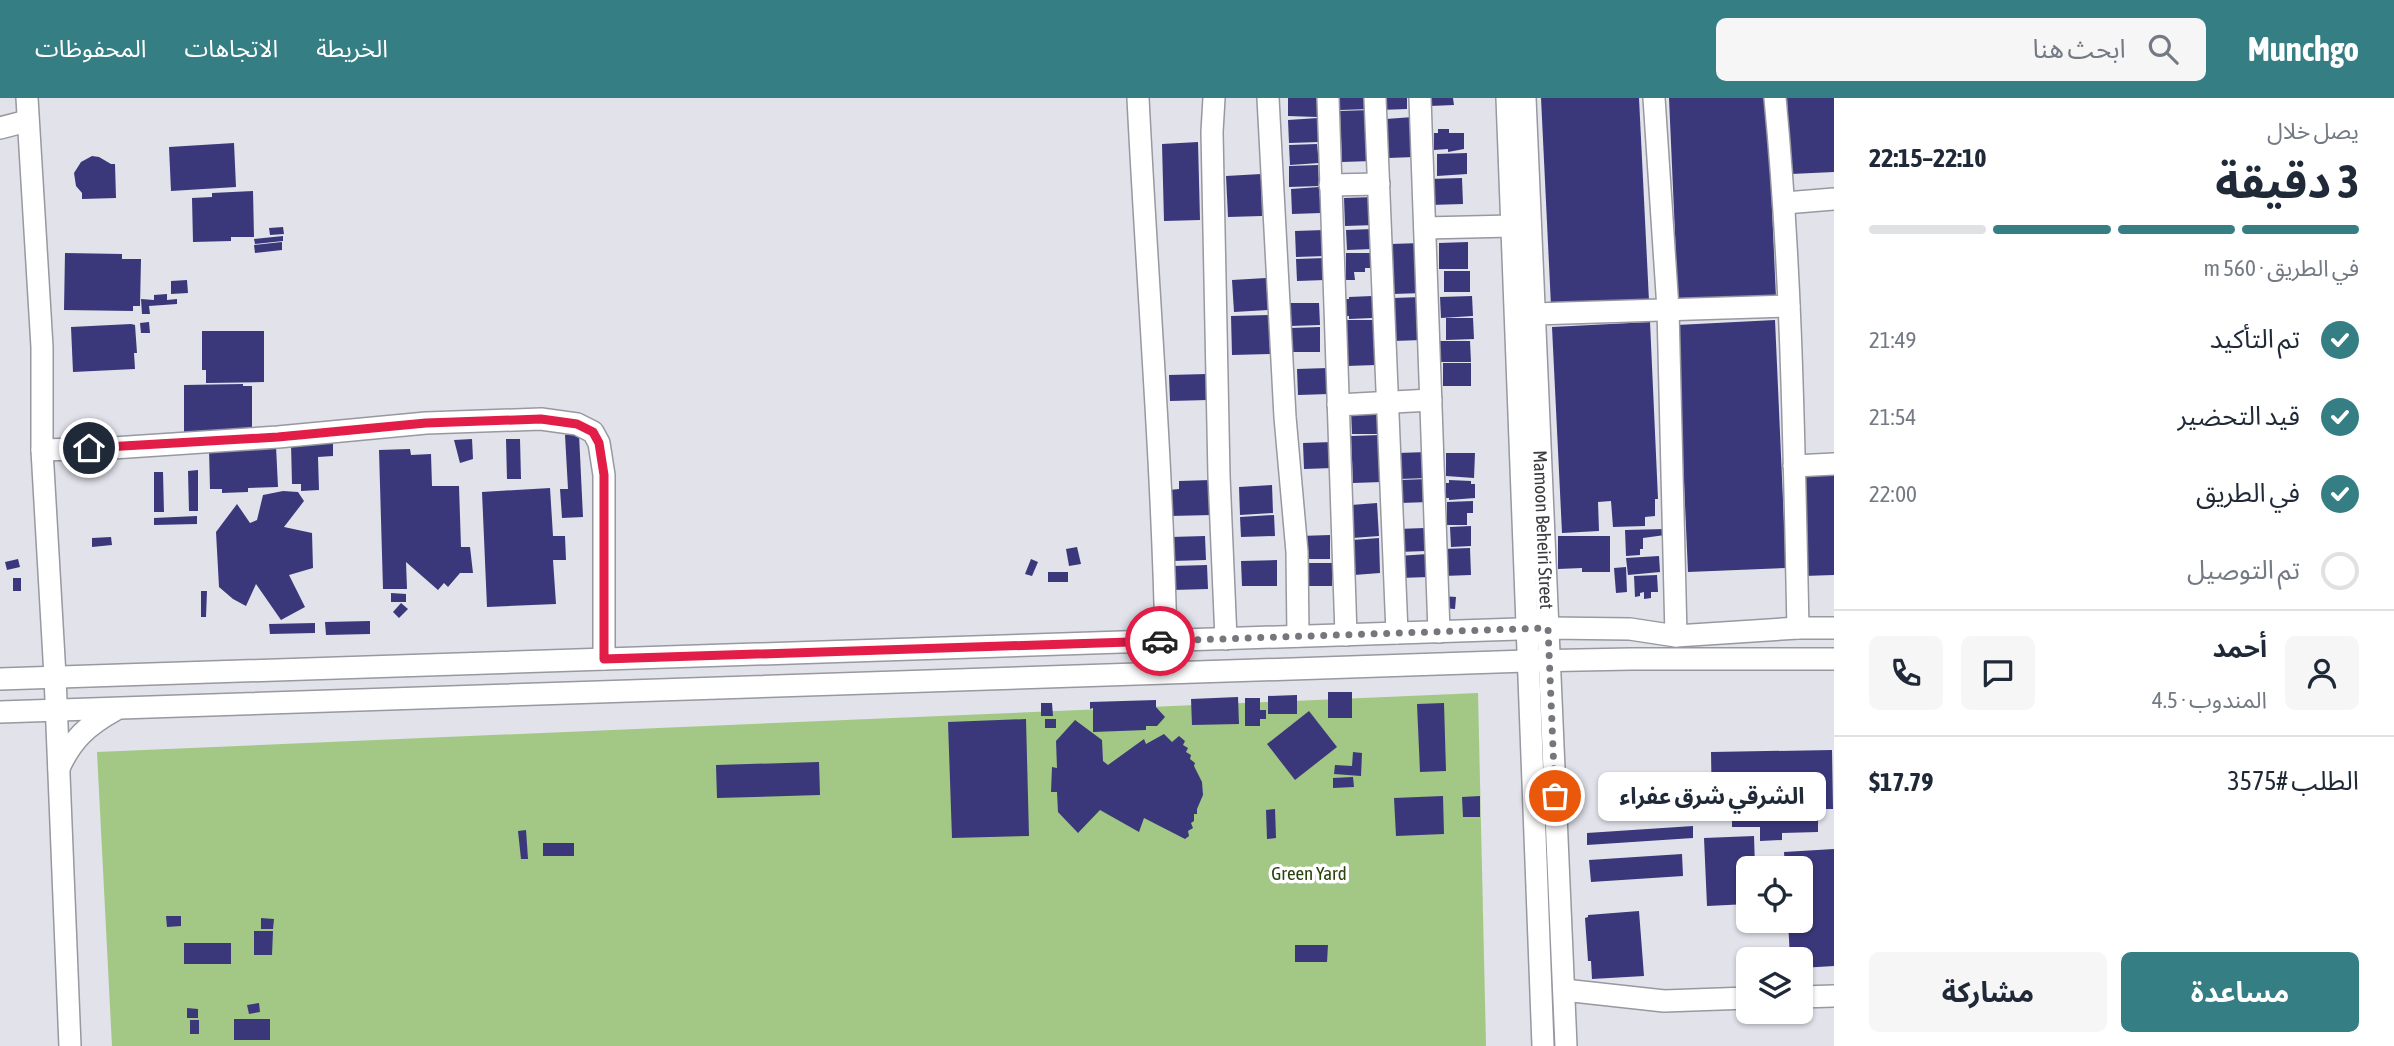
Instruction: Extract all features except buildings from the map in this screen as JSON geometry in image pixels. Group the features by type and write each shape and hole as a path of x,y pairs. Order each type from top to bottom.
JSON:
{"street":[{"path":"27,98 42,347 42,450 55,676 70,1046"},
{"path":"1138,98 1164,521 1166,641"},
{"path":"1214,98 1212,132 1219,476 1226,639"},
{"path":"1268,98 1285,417 1297,552 1298,636"},
{"path":"1328,98 1346,635"},
{"path":"1375,98 1396,633"},
{"path":"1420,98 1439,632"},
{"name":"Mamoon Beheiri Street","path":"1507,98 1512,226 1538,629"},
{"name":"Mamoon Beheiri Street","path":"1525,98 1534,314 1543,1046"},
{"path":"1654,98 1668,309 1676,636"},
{"path":"1775,98 1785,203 1798,628"},
{"path":"0,128 27,121"},
{"path":"1330,186 1379,184"},
{"path":"1785,203 1834,199"},
{"path":"1424,228 1512,226"},
{"path":"1534,314 1789,306"},
{"path":"1338,405 1431,400"},
{"path":"42,450 278,437 426,423 541,419 577,424 593,432 599,443 604,475 604,659"},
{"path":"1794,466 1834,464"},
{"path":"0,679 1538,629 1630,629 1676,636 1834,628"},
{"path":"0,712 1539,661 1834,659"},
{"name":"Mamoon Beheiri Street","path":"1539,661 1566,1046"},
{"path":"58,770 75,738 88,726 119,708"},
{"path":"1564,990 1664,1001 1736,998"},
{"path":"1813,997 1834,996"}],"green space":[{"name":"Green Yard","path":"1478,693 1486,1046 112,1046 97,752"}],"way so far":[{"path":"1160,641 1548,628 1555,796"}],"place":[{"name":"الشرقي شرق عفراء","path":"1555,796"}],"route":[{"path":"89,448 278,437 426,423 541,419 577,424 593,432 599,443 604,475 604,659 1160,641"}]}
